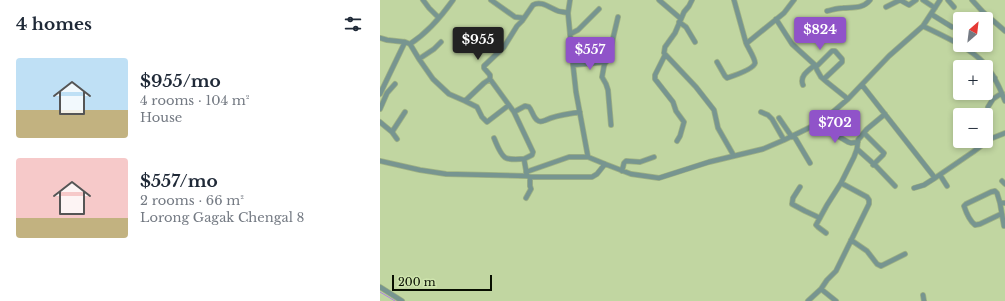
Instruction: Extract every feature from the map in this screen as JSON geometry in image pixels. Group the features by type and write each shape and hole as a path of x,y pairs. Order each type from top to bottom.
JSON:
{"street":[{"path":"423,0 439,18"},
{"path":"380,94 408,43 424,34 453,0"},
{"path":"491,0 515,17 524,18"},
{"path":"570,0 566,12 570,34 576,92 588,157"},
{"path":"659,0 680,20 695,42"},
{"path":"677,142 684,122 676,111 673,102 655,79 665,55 665,47 692,0"},
{"path":"717,62 725,76 728,78 752,67 754,64 746,43 734,0"},
{"path":"746,43 784,12 794,0"},
{"path":"827,11 865,5 870,0"},
{"path":"886,7 900,0 909,5 916,0"},
{"path":"923,0 935,8"},
{"path":"528,175 569,157 588,157 631,174 660,178 733,153 763,149 817,124 827,117 889,56 923,26 940,0"},
{"path":"948,0 954,7"},
{"path":"972,0 983,12 1005,31"},
{"path":"494,138 505,158 524,159 532,155 533,152 514,112 490,79 490,76 484,66 501,50 531,7 535,4 541,4 566,12"},
{"path":"570,34 578,30 599,9"},
{"path":"931,14 952,27"},
{"path":"611,125 608,90 602,76 618,18"},
{"path":"776,19 792,44 816,66 817,70 824,79 846,98"},
{"path":"923,26 979,58 995,78 1005,101"},
{"path":"380,38 408,43 430,76 449,94 477,106 482,117 487,122 509,105"},
{"path":"419,59 434,49 441,42"},
{"path":"803,85 801,80 802,77 832,51 835,51 842,59 842,62 824,79"},
{"path":"665,55 714,110 718,128 733,153"},
{"path":"573,65 606,62"},
{"path":"465,101 490,79"},
{"path":"380,109 387,93 395,84"},
{"path":"862,84 935,178"},
{"path":"988,107 993,99 1002,93"},
{"path":"514,112 525,106 529,106 539,122 580,112"},
{"path":"392,132 405,112"},
{"path":"761,112 770,117 784,140"},
{"path":"826,233 816,226 841,183 857,149 858,142 864,133 885,114"},
{"path":"779,118 793,136 810,163"},
{"path":"380,122 392,132 397,139"},
{"path":"817,124 848,142 858,142"},
{"path":"864,133 884,153 873,165"},
{"path":"914,188 924,185 935,178 990,139 1005,133"},
{"path":"857,149 895,186"},
{"path":"622,171 626,161 640,162 654,157"},
{"path":"524,159 531,189 526,198"},
{"path":"380,161 446,174 592,177 597,174 605,164"},
{"path":"940,174 947,186"},
{"path":"808,301 821,289 836,271 869,204 867,197 841,183"},
{"path":"800,187 793,198 792,204 805,212 820,218"},
{"path":"1001,214 975,225 972,223 964,207 966,204 995,191 998,193 1003,203 1001,214 1004,226"},
{"path":"851,240 867,251 877,264 882,266 905,254"},
{"path":"380,287 402,301"},
{"path":"821,289 836,301"},
{"path":"922,295 924,301"}],"waterway":[{"path":"380,292 395,301"}]}
